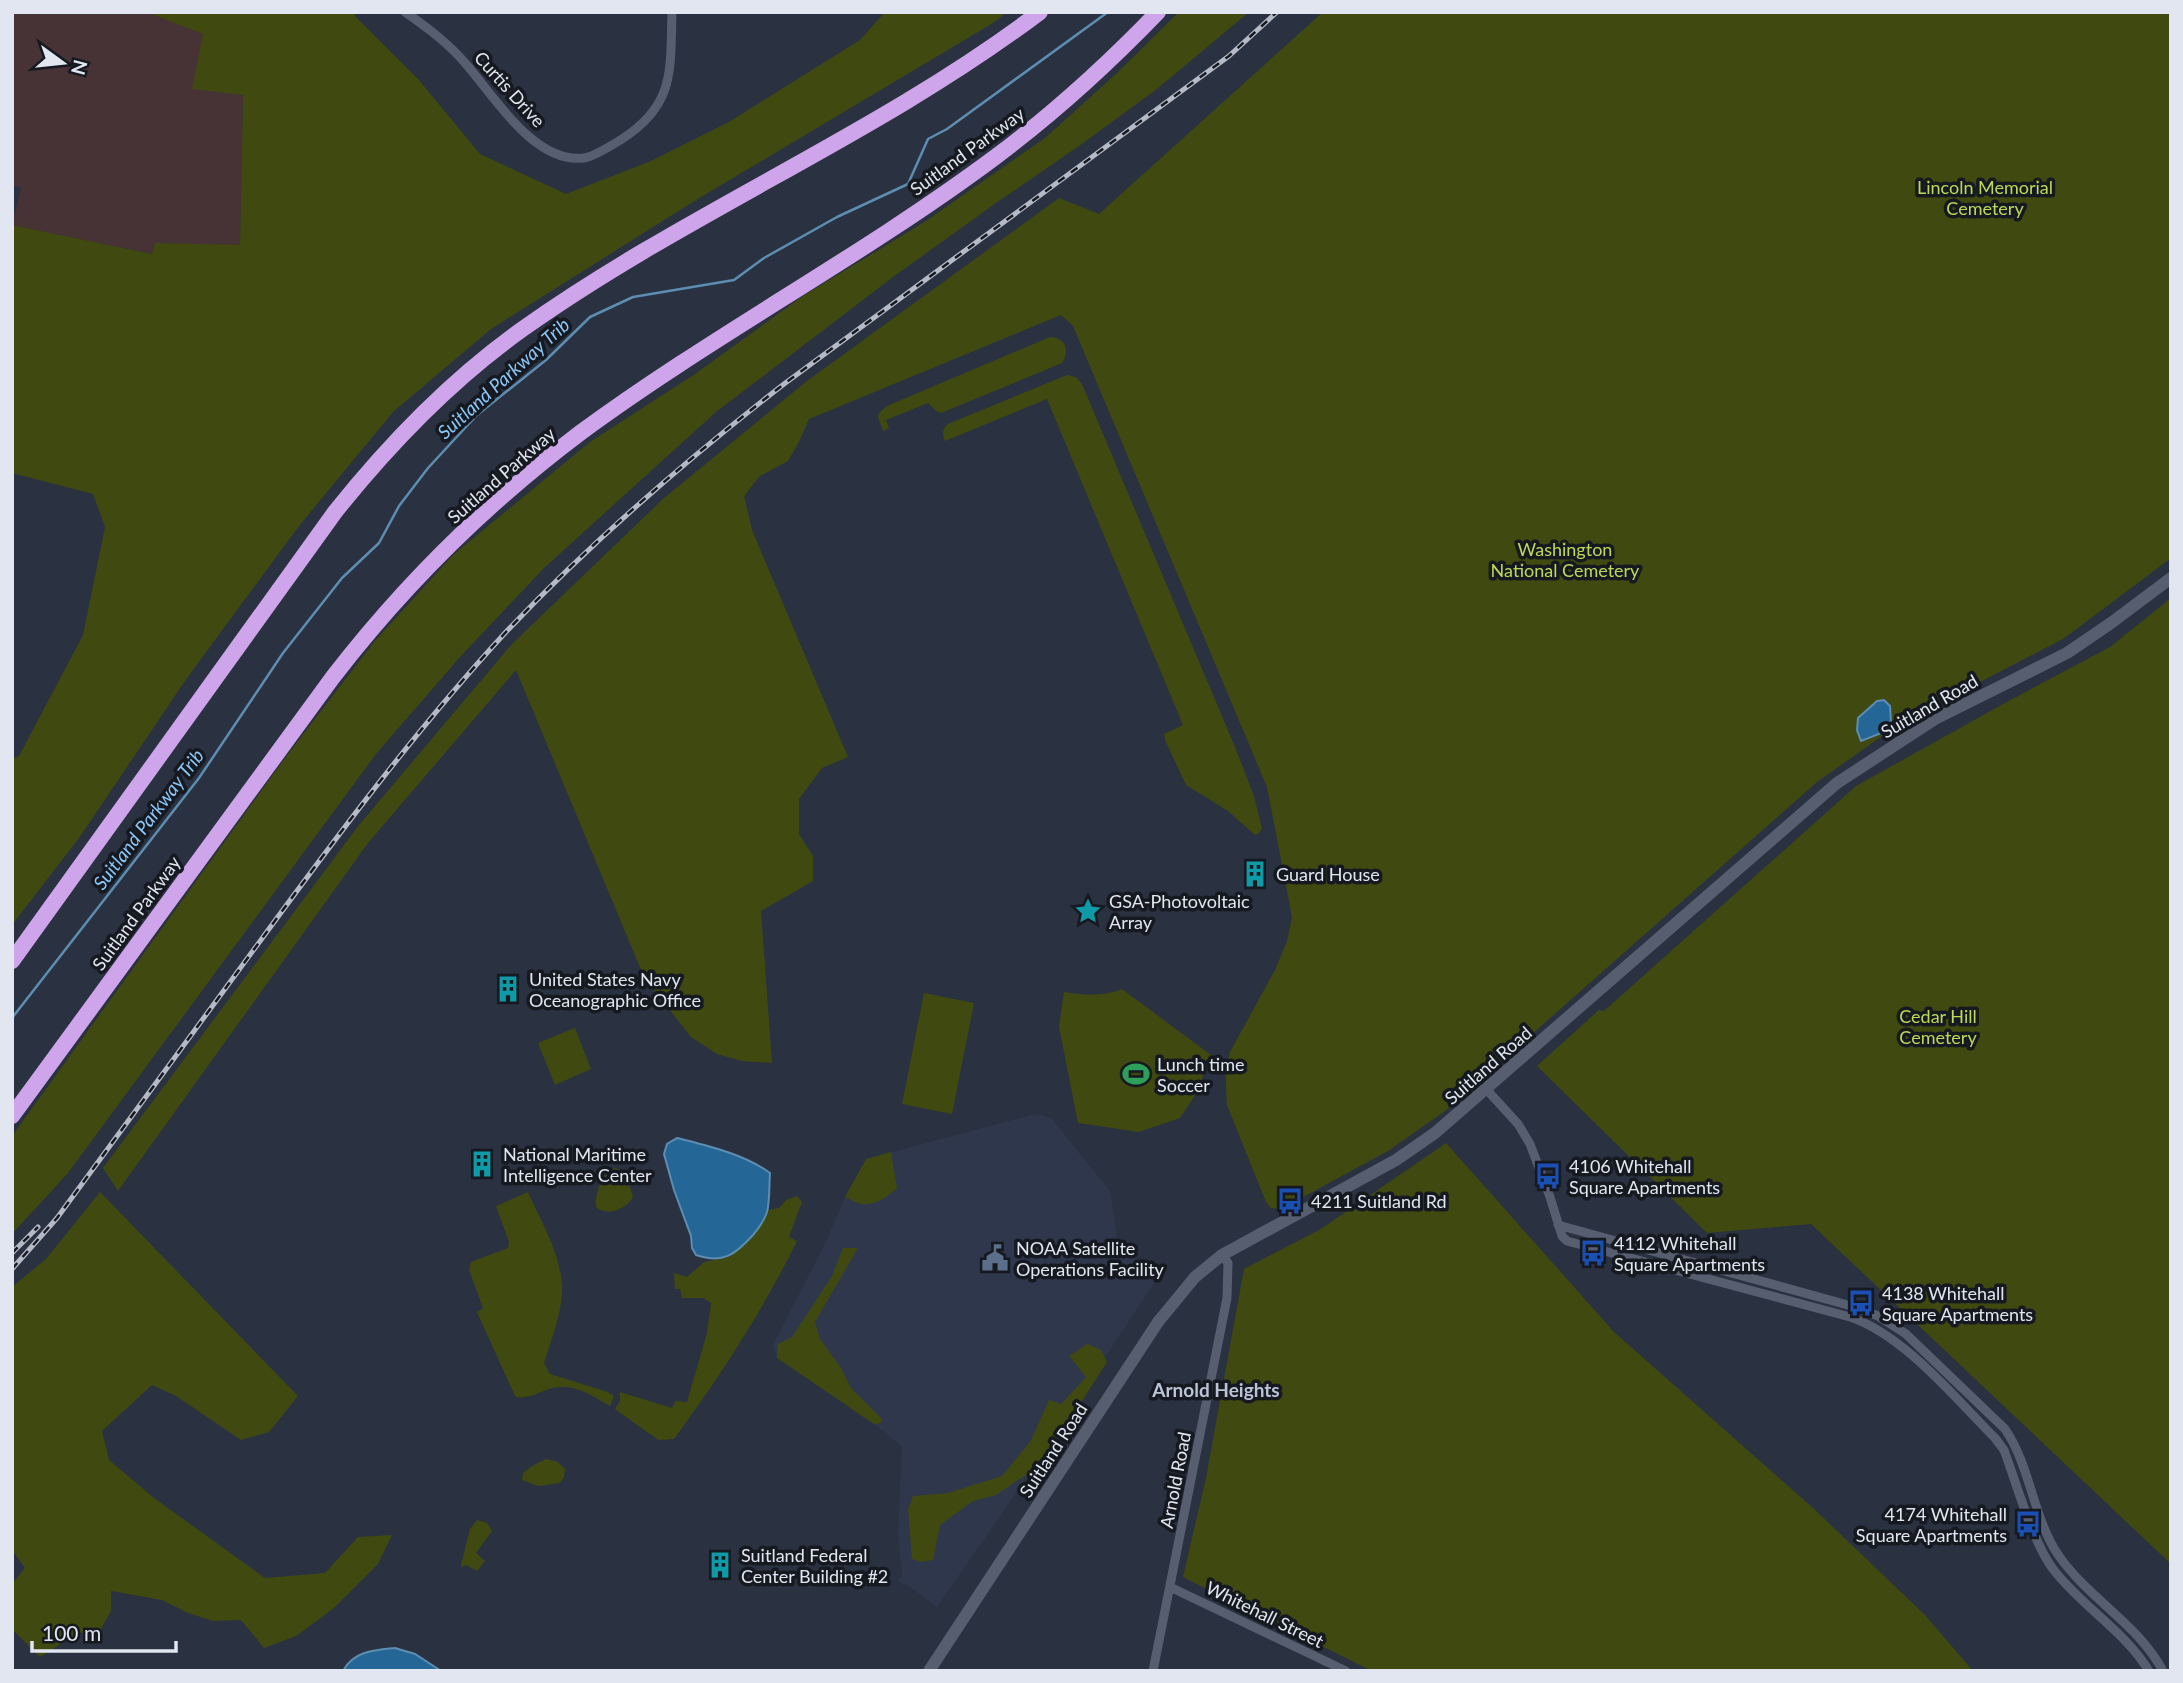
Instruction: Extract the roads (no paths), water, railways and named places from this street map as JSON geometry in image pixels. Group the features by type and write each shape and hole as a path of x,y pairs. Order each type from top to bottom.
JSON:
{"highway":[{"path":"12,961 335,512 385,452 441,396 501,345 565,300 920,92 975,58 1040,12"},
{"name":"Suitland Parkway","path":"12,1116 345,661 403,593 467,528 516,484 598,420 993,159 1085,83 1158,12"}],"main road":[{"name":"Suitland Road","path":"929,1671 1158,1322 1190,1282 1222,1255 1396,1160 1436,1133 1838,783 1936,719 2067,653 2171,578"}],"street":[{"name":"Curtis Drive","path":"405,12 444,40 526,135 549,150 566,156 585,158 621,140 643,124 659,103 669,79 673,43 672,12"},
{"path":"1487,1090 1518,1124 1530,1144 1562,1236 1567,1241 1850,1317 1890,1337 1995,1438 2004,1450 2043,1552 2052,1568 2126,1642 2149,1671"},
{"path":"1558,1225 1855,1307 1895,1325 2005,1429 2016,1448 2054,1548 2076,1576 2141,1639 2163,1671"},
{"name":"Arnold Road","path":"1153,1671 1227,1298 1228,1263 1222,1255"},
{"name":"Whitehall Street","path":"1170,1587 1346,1671"}],"water":[{"path":"1884,700 1890,706 1891,722 1879,734 1861,741 1857,730 1858,718 1877,701"},
{"path":"677,1138 737,1156 770,1173 769,1203 764,1218 746,1242 728,1256 705,1258 696,1255 692,1248 691,1236 664,1154 667,1144"},
{"path":"395,1648 415,1654 441,1671 343,1671 347,1664 359,1655"}],"waterway":[{"name":"Suitland Parkway Trib","path":"12,1018 199,778 283,653 342,578 379,543 399,506 428,468 477,415 546,360 590,317 633,297 734,280 764,258 837,217 908,184 928,139 947,129 1108,12"}],"railway":[{"path":"12,1269 57,1218 376,787 471,671 538,599 640,503 747,413 1229,56 1277,12"},
{"path":"12,1253 38,1227"}],"place":[{"name":"Guard House","path":"1255,874"},
{"name":"GSA-Photovoltaic Array","path":"1088,911"},
{"name":"United States Navy Oceanographic Office","path":"508,989"},
{"name":"Lunch time Soccer","path":"1136,1074"},
{"name":"National Maritime Intelligence Center","path":"482,1164"},
{"name":"4106 Whitehall Square Apartments","path":"1548,1176"},
{"name":"4211 Suitland Rd","path":"1290,1201"},
{"name":"4112 Whitehall Square Apartments","path":"1593,1253"},
{"name":"NOAA Satellite Operations Facility","path":"995,1258"},
{"name":"4138 Whitehall Square Apartments","path":"1861,1303"},
{"name":"4174 Whitehall Square Apartments","path":"2028,1524"},
{"name":"Suitland Federal Center Building #2","path":"720,1565"}],"district":[{"name":"Arnold Heights","path":"1216,1389"}],"park label":[{"name":"Lincoln Memorial Cemetery","path":"1985,197"},
{"name":"Washington National Cemetery","path":"1565,559"},
{"name":"Cedar Hill Cemetery","path":"1938,1026"}]}
